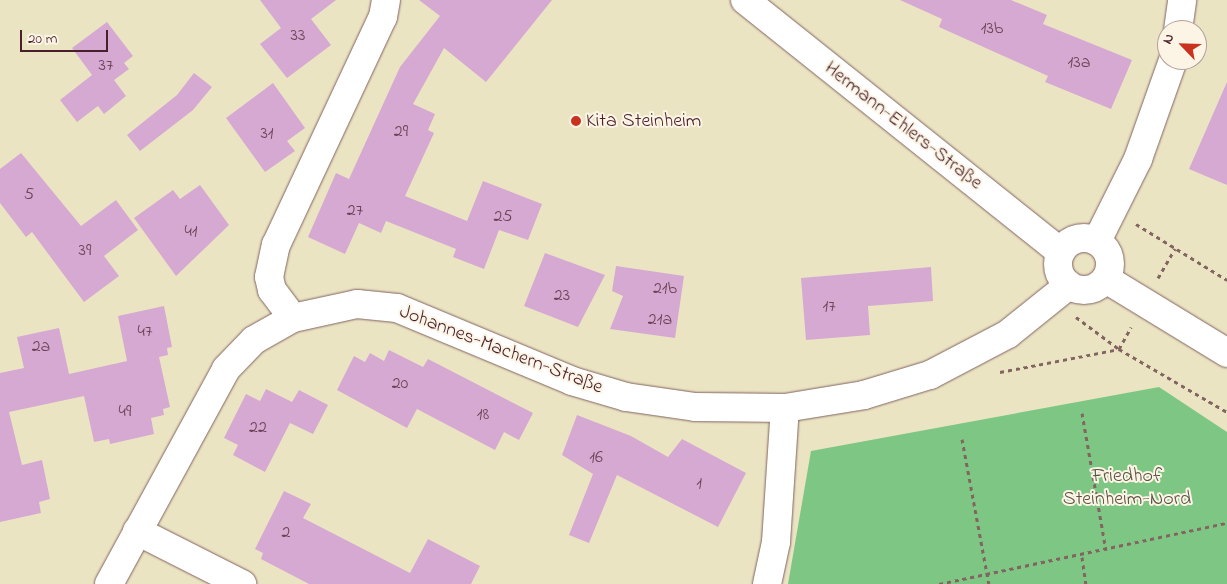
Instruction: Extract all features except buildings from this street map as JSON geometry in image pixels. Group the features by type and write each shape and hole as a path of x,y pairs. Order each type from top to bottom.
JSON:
{"street":[{"path":"292,318 272,290 270,277 276,245 383,17 386,0"},
{"name":"Hermann-Ehlers-Straße","path":"744,0 1062,252"},
{"path":"1179,20 1182,0"},
{"path":"1097,241 1113,211 1150,128 1170,70"},
{"path":"1078,238 1097,241 1110,256 1106,279 1093,288 1069,285 1058,265 1062,252 1078,238"},
{"path":"1106,279 1227,353"},
{"name":"Johannes-Machern-Straße","path":"109,584 226,369 254,340 292,318 327,308 378,305 426,318 572,381 626,397 695,407 786,408 856,397 930,376 1008,334 1069,285"},
{"path":"767,584 776,542 786,408"},
{"path":"137,531 242,584"}],"path":[{"path":"1113,211 1227,280"},
{"path":"1069,285 1076,318 1119,349 1227,412"},
{"path":"1082,413 1106,550"},
{"path":"962,439 989,584"},
{"path":"939,584 1082,557 1227,523"},
{"path":"1082,557 1086,584"}],"green space":[{"name":"Friedhof Steinheim-Nord","path":"1159,387 1227,432 1227,584 788,584 811,451"}],"place":[{"name":"Kita Steinheim","path":"576,121"}]}
